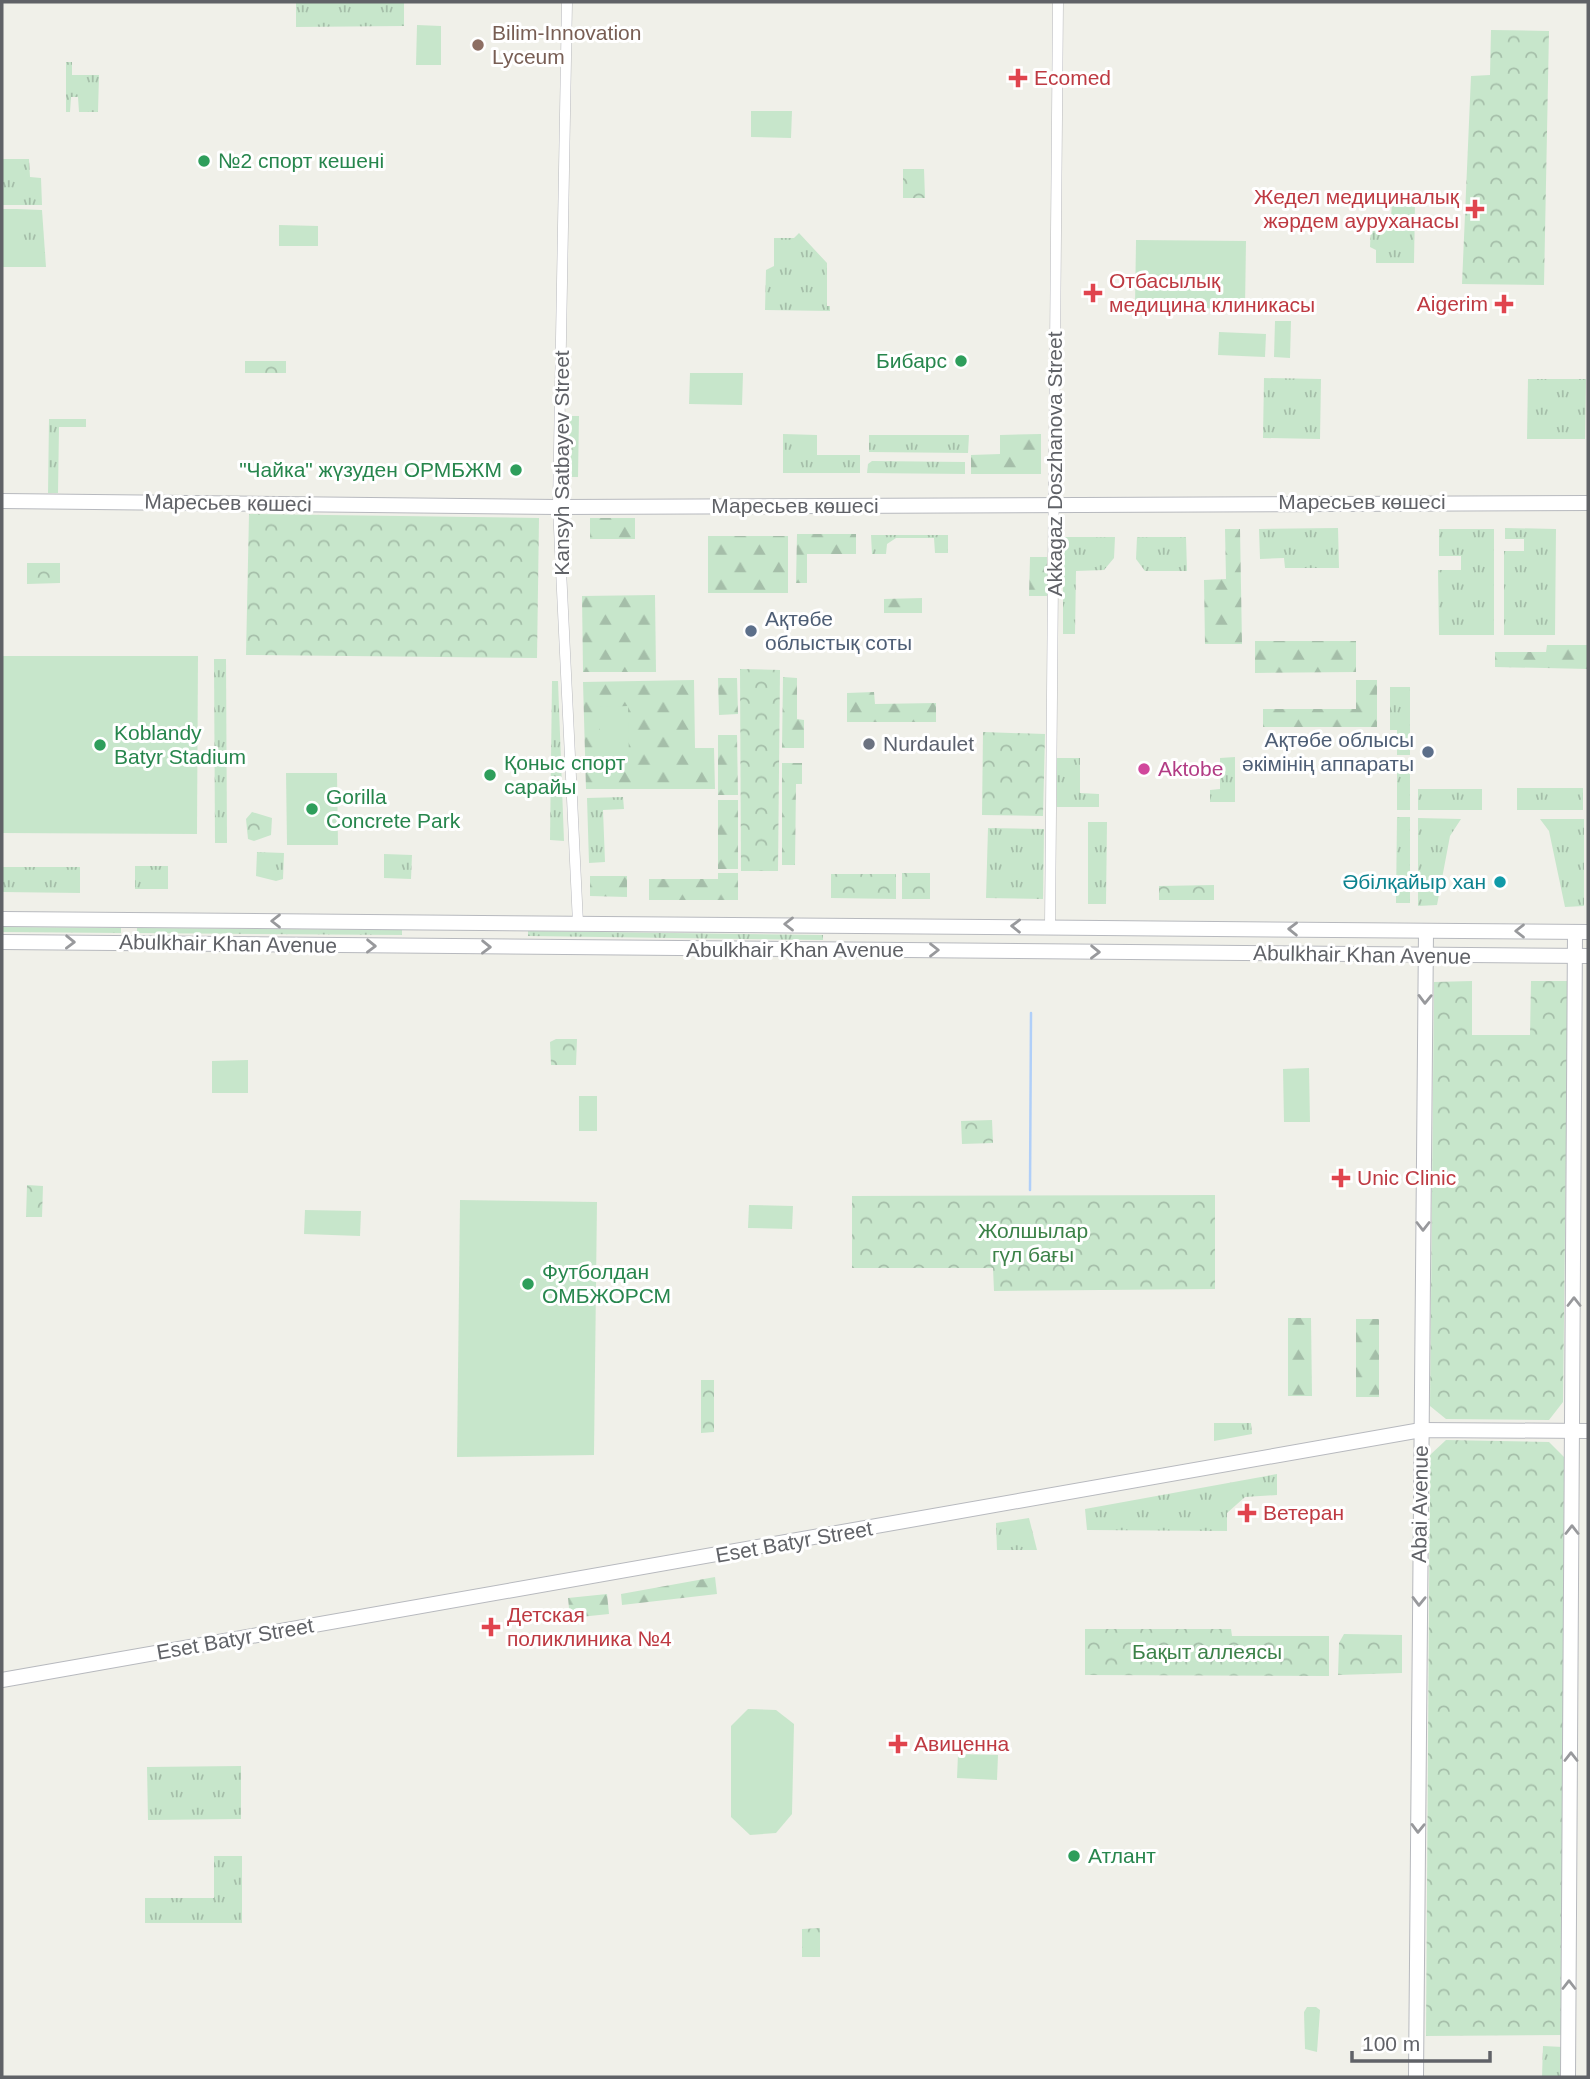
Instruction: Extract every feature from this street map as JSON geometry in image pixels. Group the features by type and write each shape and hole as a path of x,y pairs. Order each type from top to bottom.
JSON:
{"main road":[{"name":"Маресьев көшесі","path":"2,501 558,507 1588,503"},
{"name":"Abulkhair Khan Avenue","path":"2,919 1581,932"},
{"path":"418,922 418,947"},
{"path":"839,925 839,950"},
{"path":"1222,928 1222,953"},
{"path":"1357,930 1357,955"},
{"name":"Abai Avenue","path":"1416,2077 1426,930"},
{"path":"1568,2077 1581,1431 1581,932"},
{"name":"Abulkhair Khan Avenue","path":"2,942 1582,956"},
{"name":"Eset Batyr Street","path":"2,1680 1421,1430 1581,1431"}],"street":[{"name":"Kansyh Satbayev Street","path":"567,2 558,507 578,923"},
{"name":"Akkagaz Doszhanova Street","path":"1050,926 1058,2"}],"green space":[{"path":"296,2 404,2 404,26 296,27"},
{"path":"417,25 441,26 441,65 416,65"},
{"path":"1491,30 1549,31 1544,285 1462,284 1471,76 1490,75"},
{"path":"66,62 72,62 72,75 99,75 98,112 79,112 78,97 71,97 70,112 66,112"},
{"path":"751,111 792,111 791,138 751,137"},
{"path":"2,159 29,159 30,177 41,178 42,205 2,205"},
{"path":"903,169 924,169 925,198 903,198"},
{"path":"1392,202 1415,202 1414,263 1376,263 1376,250 1370,247 1371,225 1377,218 1391,218"},
{"path":"2,209 17,209 17,267 2,267"},
{"path":"17,209 42,210 46,267 17,267"},
{"path":"279,225 318,226 318,246 279,246"},
{"path":"799,233 827,263 827,306 830,306 830,311 765,310 766,270 774,266 774,238 794,238"},
{"path":"1136,240 1246,241 1245,309 1135,307"},
{"path":"1275,321 1291,321 1290,358 1274,357"},
{"path":"1219,332 1266,334 1265,357 1218,355"},
{"path":"245,361 286,361 286,373 245,373"},
{"path":"690,373 743,373 742,405 689,404"},
{"path":"1264,378 1321,379 1320,439 1263,438"},
{"path":"1528,379 1586,379 1585,439 1527,439"},
{"path":"567,416 579,416 578,477 567,477"},
{"path":"49,419 86,419 86,427 59,427 58,493 48,493"},
{"path":"783,434 817,435 817,455 860,455 860,473 783,473"},
{"path":"1041,434 1041,474 971,474 971,455 1000,454 1000,435"},
{"path":"869,435 969,435 968,453 869,452"},
{"path":"872,461 965,462 965,474 867,473 868,464"},
{"path":"249,514 539,518 537,658 246,655"},
{"path":"590,518 635,518 635,539 590,539"},
{"path":"1338,528 1339,568 1285,568 1284,558 1260,559 1259,529"},
{"path":"1505,528 1556,529 1555,635 1504,635 1504,551 1524,551 1524,539 1505,539"},
{"path":"1225,529 1240,529 1242,644 1205,644 1204,580 1226,579"},
{"path":"1439,529 1494,529 1494,635 1439,635 1438,570 1461,570 1461,556 1439,556"},
{"path":"797,534 856,534 856,554 807,554 807,583 796,583"},
{"path":"871,535 948,535 948,553 935,553 934,538 896,538 887,544 886,554 872,554"},
{"path":"708,536 788,536 788,593 708,593"},
{"path":"1063,537 1115,537 1114,558 1104,570 1076,571 1075,634 1063,634"},
{"path":"1137,537 1186,537 1187,571 1145,571 1136,559"},
{"path":"1030,557 1047,557 1047,596 1029,596"},
{"path":"27,563 60,563 60,583 27,584"},
{"path":"655,595 656,672 583,672 582,596"},
{"path":"922,598 922,613 884,613 884,599"},
{"path":"1255,641 1356,641 1356,672 1255,673"},
{"path":"1547,645 1588,645 1588,669 1495,667 1495,652 1546,652"},
{"name":"Koblandy Batyr Stadium","path":"2,656 198,656 197,834 2,833"},
{"path":"214,659 226,659 227,843 215,843"},
{"path":"740,669 780,670 778,871 741,871"},
{"path":"783,677 797,678 797,719 804,720 804,748 782,748"},
{"path":"718,678 737,678 738,714 719,715"},
{"path":"694,680 695,748 714,748 715,789 586,789 583,682"},
{"path":"1356,680 1377,680 1377,727 1263,727 1263,709 1356,709"},
{"path":"552,681 558,681 564,841 550,840"},
{"path":"1390,687 1410,687 1410,755 1397,755 1397,730 1390,730"},
{"path":"874,692 875,704 936,703 936,722 847,722 847,693"},
{"path":"628,706 629,763 600,763 600,707"},
{"path":"983,732 1045,734 1043,816 982,815"},
{"path":"718,735 737,735 738,795 718,795"},
{"path":"1235,757 1235,802 1210,802 1210,790 1220,789 1220,758"},
{"path":"1056,758 1080,758 1080,793 1099,794 1099,807 1057,807"},
{"path":"782,763 802,763 802,784 796,784 795,865 782,865"},
{"path":"1397,769 1410,769 1410,810 1397,810"},
{"name":"Gorilla Concrete Park","path":"286,773 337,773 338,845 287,845"},
{"path":"1517,788 1583,788 1583,810 1517,810"},
{"path":"1418,789 1482,789 1482,810 1418,810"},
{"path":"623,797 624,809 603,810 605,862 589,863 587,798"},
{"path":"718,800 738,800 738,869 718,869"},
{"path":"252,812 272,818 271,835 254,841 248,839 246,819"},
{"path":"1397,817 1410,817 1410,903 1396,903"},
{"path":"1418,818 1461,819 1450,836 1437,905 1418,906"},
{"path":"1540,819 1584,819 1584,906 1565,907 1549,831"},
{"path":"1088,822 1107,822 1106,904 1088,904"},
{"path":"988,828 1044,829 1043,899 986,898"},
{"path":"257,852 284,853 283,879 276,881 256,876"},
{"path":"384,854 412,855 411,879 384,878"},
{"path":"135,866 168,866 168,889 135,889"},
{"path":"2,867 80,867 80,893 2,892"},
{"path":"718,873 738,873 738,900 649,900 649,879 718,879"},
{"path":"902,873 930,873 930,899 902,899"},
{"path":"831,874 896,874 896,899 831,898"},
{"path":"590,876 627,876 627,897 590,896"},
{"path":"1214,885 1214,900 1159,900 1159,886"},
{"path":"2,927 121,928 121,933 2,932"},
{"path":"137,928 402,930 402,935 137,933"},
{"path":"528,931 823,935 823,940 528,936"},
{"path":"1472,981 1472,1035 1530,1035 1531,981 1568,981 1563,1402 1549,1420 1446,1419 1430,1406 1434,982"},
{"path":"556,1039 577,1039 576,1065 551,1065 550,1042"},
{"path":"248,1060 248,1093 212,1093 212,1061"},
{"path":"1309,1068 1310,1122 1284,1122 1283,1069"},
{"path":"579,1096 597,1096 597,1131 579,1131"},
{"path":"992,1120 993,1143 962,1144 961,1121"},
{"path":"27,1185 43,1186 42,1217 26,1217"},
{"name":"Жолшылар гүл бағы","path":"1215,1195 1215,1289 994,1291 993,1268 852,1268 852,1196"},
{"name":"Футболдан ОМБЖОРСМ","path":"460,1200 597,1202 594,1455 457,1457"},
{"path":"749,1205 793,1206 792,1229 748,1228"},
{"path":"305,1210 361,1211 360,1236 304,1234"},
{"path":"1288,1318 1311,1318 1312,1396 1288,1396"},
{"path":"1356,1319 1379,1319 1379,1397 1356,1397"},
{"path":"701,1380 714,1380 714,1432 701,1433"},
{"path":"1214,1423 1251,1423 1252,1434 1214,1441"},
{"path":"1446,1440 1549,1442 1564,1457 1562,2035 1426,2036 1430,1455"},
{"path":"1277,1474 1277,1495 1245,1497 1227,1513 1227,1531 1087,1530 1085,1509"},
{"path":"1029,1518 1037,1550 997,1550 996,1523"},
{"path":"715,1577 717,1594 622,1605 621,1594"},
{"path":"607,1594 609,1614 570,1618 568,1598"},
{"name":"Бақыт аллеясы","path":"1085,1629 1231,1629 1232,1636 1329,1636 1329,1676 1085,1675"},
{"name":"Бақыт аллеясы","path":"1344,1634 1402,1635 1402,1673 1338,1675 1339,1643"},
{"path":"748,1709 776,1710 794,1724 792,1814 776,1833 750,1835 731,1817 731,1726"},
{"path":"958,1754 998,1755 997,1780 957,1778"},
{"path":"241,1766 241,1819 148,1820 147,1767"},
{"path":"214,1856 242,1856 242,1923 145,1923 145,1898 214,1898"},
{"path":"820,1928 820,1957 802,1957 802,1929"},
{"path":"1307,2007 1320,2010 1317,2052 1305,2049 1304,2012"},
{"path":"1543,2046 1563,2047 1562,2077 1542,2077"}],"waterway":[{"path":"1030,1190 1031,1013"}],"place":[{"name":"Bilim-Innovation Lyceum","path":"478,45"},
{"name":"Ecomed","path":"1018,78"},
{"name":"№2 спорт кешені","path":"204,161"},
{"name":"Жедел медициналық жәрдем ауруханасы","path":"1475,209"},
{"name":"Отбасылық медицина клиникасы","path":"1093,293"},
{"name":"Aigerim","path":"1504,304"},
{"name":"Бибарс","path":"961,361"},
{"name":"\"Чайка\" жүзуден ОРМБЖМ","path":"516,470"},
{"name":"Ақтөбе облыстық соты","path":"751,631"},
{"name":"Nurdaulet","path":"869,744"},
{"name":"Koblandy Batyr Stadium","path":"100,745"},
{"name":"Ақтөбе облысы әкімінің аппараты","path":"1428,752"},
{"name":"Aktobe","path":"1144,769"},
{"name":"Қоныс спорт сарайы","path":"490,775"},
{"name":"Gorilla Concrete Park","path":"312,809"},
{"name":"Әбілқайыр хан","path":"1500,882"},
{"name":"Unic Clinic","path":"1341,1178"},
{"name":"Футболдан ОМБЖОРСМ","path":"528,1284"},
{"name":"Ветеран","path":"1247,1513"},
{"name":"Детская поликлиника №4","path":"491,1627"},
{"name":"Авиценна","path":"898,1744"},
{"name":"Атлант","path":"1074,1856"}]}
